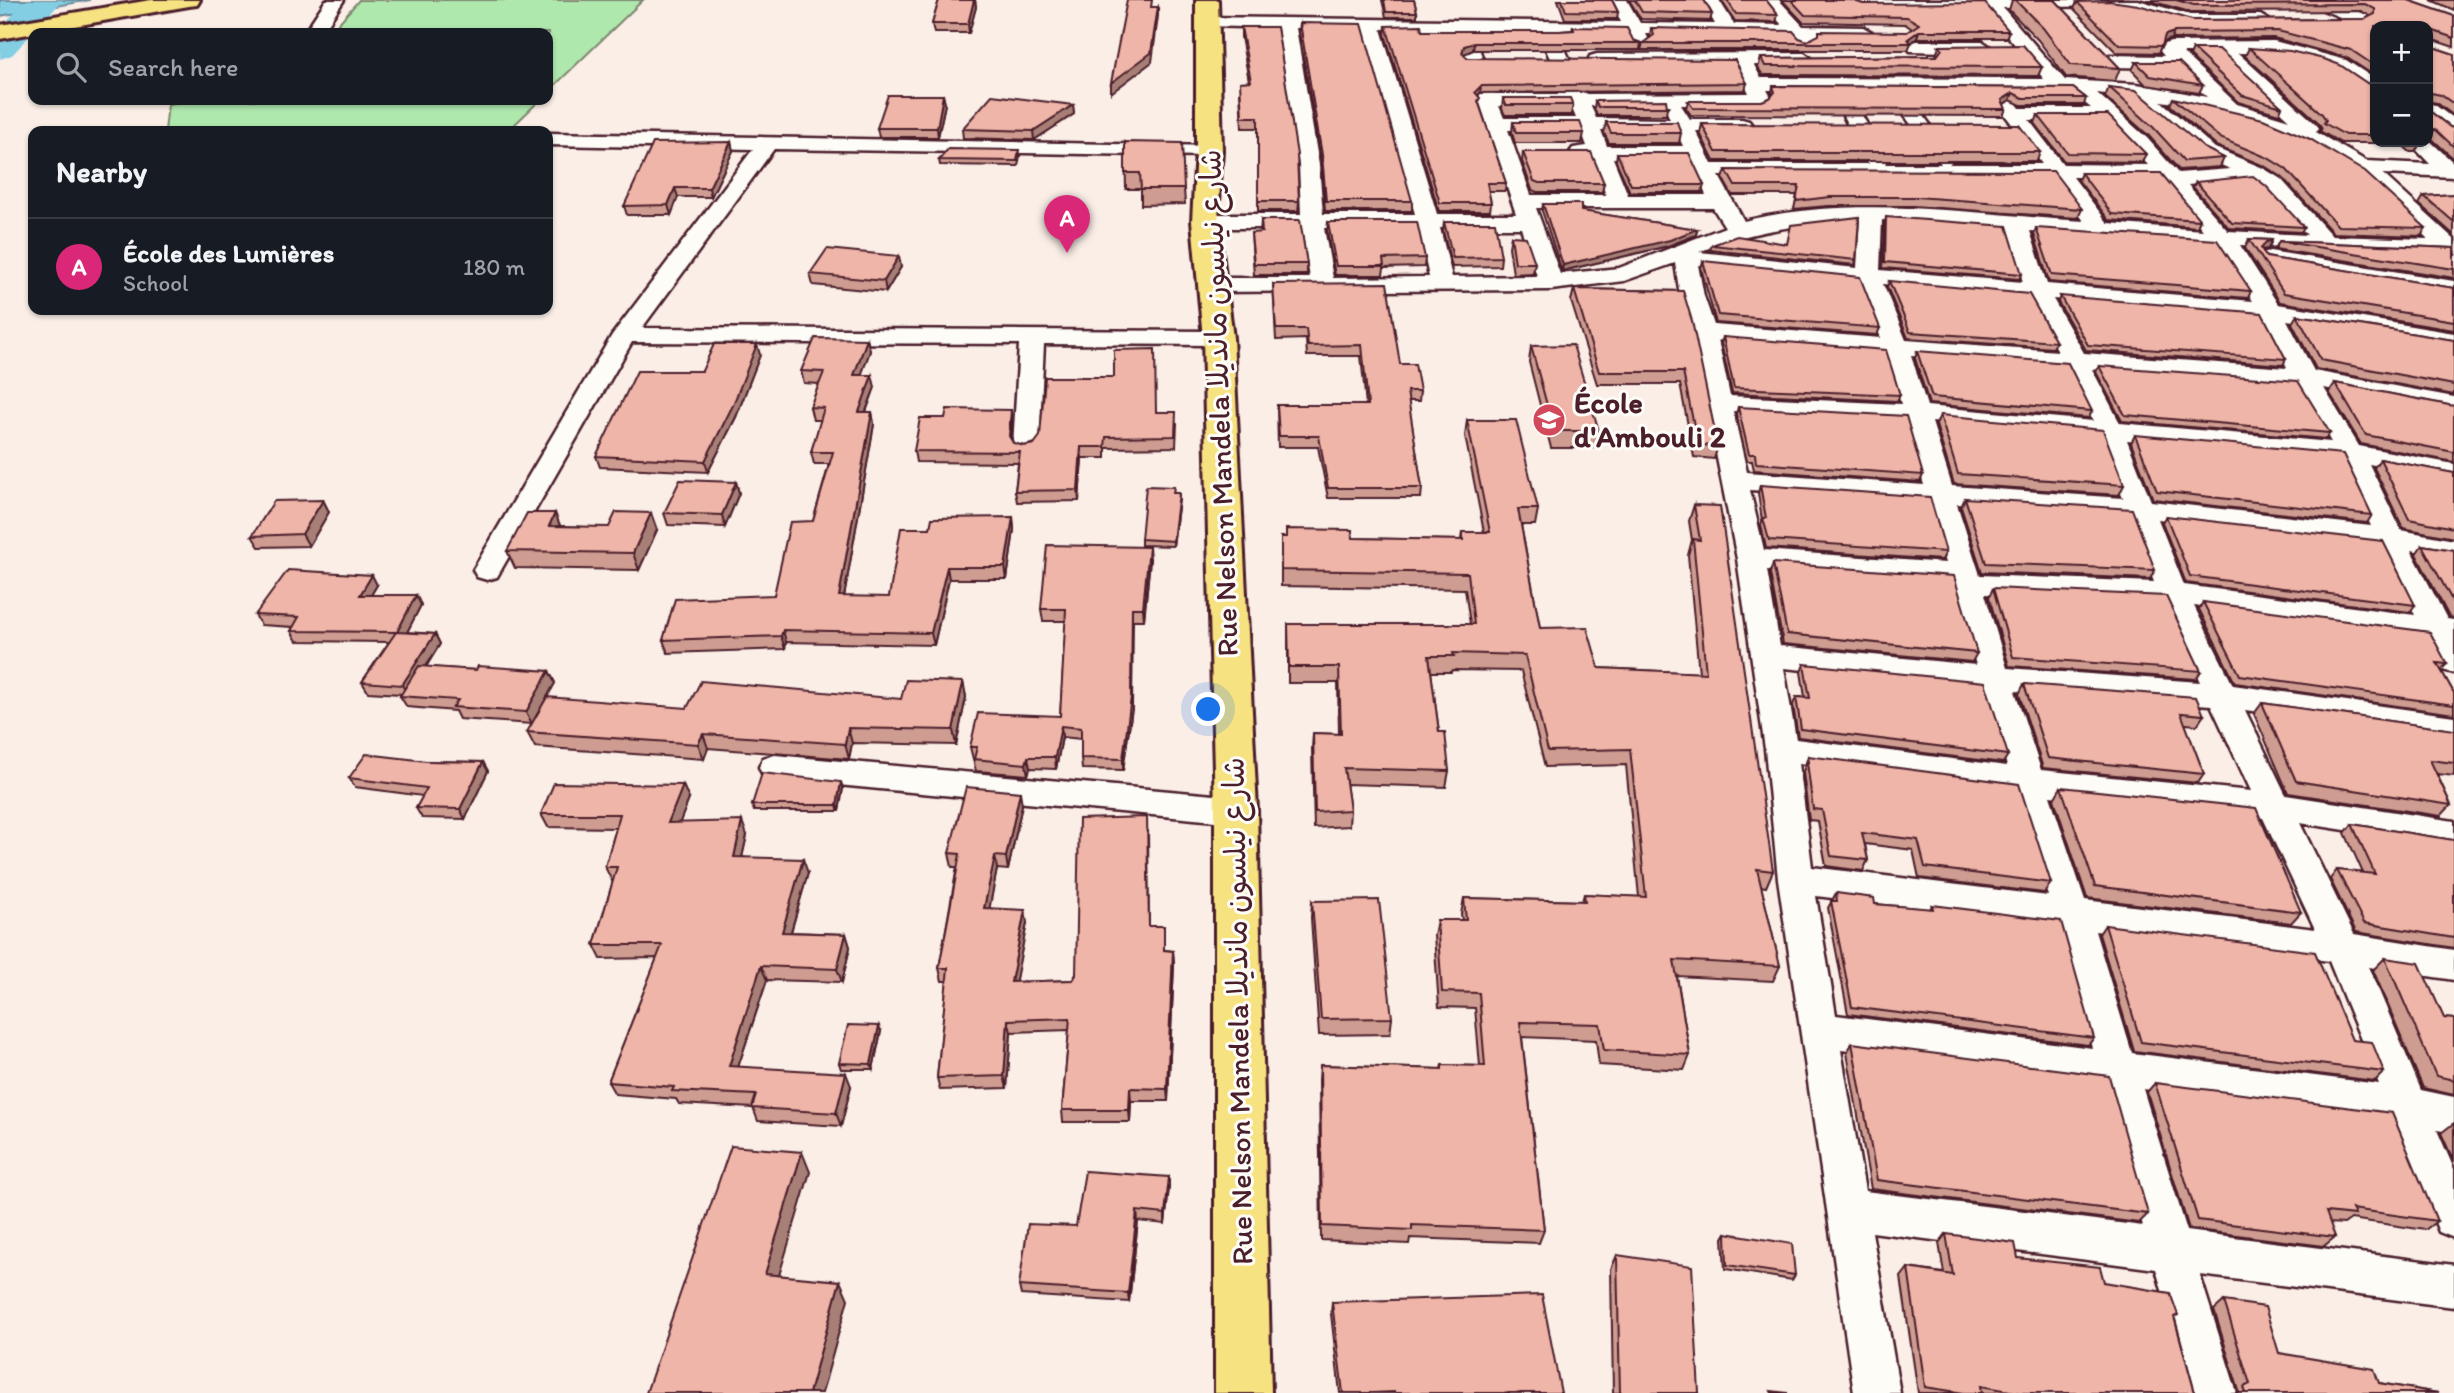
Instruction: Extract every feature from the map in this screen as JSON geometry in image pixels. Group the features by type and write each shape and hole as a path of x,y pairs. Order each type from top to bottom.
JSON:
{"main road":[{"path":"0,23 135,0"},
{"path":"0,32 189,0"},
{"name":"Rue Nelson Mandela شارع نيلسون مانديلا","path":"1207,11 1209,150 1205,222 1218,338 1236,810 1243,1393"}],"street":[{"path":"316,28 335,0"},
{"path":"1618,0 1652,59 1720,201 1738,230"},
{"path":"1710,0 1728,30"},
{"path":"1537,60 1821,59 1769,0"},
{"path":"1851,0 1861,4 1910,1 2129,1 2189,20"},
{"path":"2314,0 2370,23"},
{"path":"1988,1 2068,85 2110,114 2140,142 2229,245 2270,310 2304,377 2350,452 2389,537 2445,628 2454,662"},
{"path":"2053,1 2074,22"},
{"path":"1883,4 1947,83"},
{"path":"1207,11 1286,22 1461,24 1550,21 1632,27 1878,32"},
{"path":"2230,108 2179,54 2161,26 2189,20 2281,20"},
{"path":"2321,20 2370,23"},
{"path":"1550,21 1577,100 1620,202"},
{"path":"2241,21 2274,47"},
{"path":"1286,22 1323,284"},
{"path":"1370,23 1428,219 1442,285"},
{"path":"1461,24 1551,283"},
{"path":"1912,40 2029,46"},
{"path":"1900,59 1912,40"},
{"path":"2220,46 2325,145"},
{"path":"2327,243 2273,184 2256,172 2208,152 2137,90 2105,56 2179,54 2220,46 2274,47 2339,64 2370,64"},
{"path":"1473,59 1499,59"},
{"path":"1487,100 1759,99 1761,97 1742,59"},
{"path":"2339,64 2370,84"},
{"path":"1754,84 1835,78 1890,83 2068,85 2137,90 2230,108 2273,121 2325,145 2361,167 2451,247"},
{"path":"1835,78 1856,125 1917,215"},
{"path":"1890,83 1987,220"},
{"path":"1993,85 2011,122 2057,170 2100,228"},
{"path":"2433,113 2454,129"},
{"path":"2011,122 2110,114"},
{"path":"1495,124 1763,125"},
{"path":"1829,125 1945,125"},
{"path":"2433,136 2454,135"},
{"path":"553,139 1209,150"},
{"path":"488,570 624,335 769,142"},
{"path":"2425,147 2452,171"},
{"path":"1505,152 1532,152"},
{"path":"1559,152 1884,170 2057,170 2168,175 2256,172"},
{"path":"2361,167 2452,171"},
{"path":"1205,222 1428,219 1620,202 1720,201"},
{"path":"1871,213 1868,276 1896,346 1995,678 2071,914 2214,1393"},
{"path":"1214,285 1551,283 1624,274 1678,256 1738,230 1798,218 1871,213 2100,228 2229,245 2454,288"},
{"path":"2016,222 2037,291 2110,430 2137,508 2173,593 2342,947 2454,1218"},
{"path":"2229,245 2327,243 2451,247"},
{"path":"1678,256 1868,276 2270,310 2454,340"},
{"path":"1678,256 1704,332 1751,559 1781,749 1819,1030 1877,1393"},
{"path":"1704,332 2304,377 2454,405"},
{"path":"624,335 1218,338"},
{"path":"1026,447 1032,338"},
{"path":"1719,403 1916,413 2350,452 2454,472"},
{"path":"1735,480 2137,508 2389,537 2454,549"},
{"path":"1751,559 1967,579 2173,593 2445,628"},
{"path":"1765,655 1995,678 2222,695 2454,728"},
{"path":"1781,749 2028,781 2275,806 2454,834"},
{"path":"775,767 1236,810"},
{"path":"1797,879 2342,947 2454,965"},
{"path":"1819,1030 2116,1070 2407,1105 2454,1115"},
{"path":"1847,1209 2454,1286"}],"green space":[{"path":"359,0 643,0 553,87 553,28 334,28"},
{"path":"168,105 535,105 513,126 166,126"}],"water":[{"path":"0,0 90,0 0,16"}],"building":[{"path":"939,0 974,0 968,24 932,24"},
{"path":"1127,0 1152,0 1151,7 1158,7 1151,53 1111,83"},
{"path":"1384,0 1414,0 1417,12 1386,12"},
{"path":"1562,0 1612,0 1618,12 1566,11"},
{"path":"1635,0 1704,0 1712,14 1642,12"},
{"path":"1727,0 1766,0 1778,15 1736,14"},
{"path":"1791,0 1851,0 1863,4 1985,3 2009,31 1919,31 1908,39 1911,43 1643,43 1654,35 1651,28 1793,31 1799,38 1807,41 1819,35 1819,31 1907,32 1919,24 1907,17 1805,15"},
{"path":"2015,0 2055,0 2120,68 2071,65 2043,28"},
{"path":"2176,0 2408,0 2454,16 2454,38 2433,31 2433,21 2370,21 2370,63 2351,50 2278,31 2174,32 2165,35 2162,46 2119,45 2077,2 2110,1 2138,5 2192,20 2365,19 2375,14 2375,9 2365,4 2194,5"},
{"path":"1300,23 1362,24 1412,201 1326,201 1322,155"},
{"path":"1421,25 1422,31 1627,28 1633,40 1641,43 1474,43 1464,46 1462,53 1467,58 1735,60 1747,83 1481,86 1475,92 1480,98 1478,101 1506,183 1487,183 1491,203 1440,203 1386,26"},
{"path":"1241,27 1277,27 1297,155 1299,201 1258,201 1258,117 1242,117 1240,82 1251,81"},
{"path":"2023,45 2042,67 1765,66 1761,58 1937,56 1942,49 1939,46"},
{"path":"2433,47 2454,54 2454,104 2441,95 2433,93"},
{"path":"2249,48 2290,51 2324,59 2340,65 2370,84 2370,135 2345,135 2324,123 2326,120"},
{"path":"2193,49 2219,49 2282,107 2242,95"},
{"path":"2136,62 2179,62 2203,85 2150,76"},
{"path":"1773,86 2073,88 2086,98 2023,98 2013,93 2002,100 2006,109 1693,108 1688,101 1762,101 1775,92"},
{"path":"2109,87 2136,90 2204,148 2224,158 2184,161 2153,127"},
{"path":"888,95 943,95 937,128 877,128"},
{"path":"992,95 1073,105 1033,131 962,129"},
{"path":"1503,98 1570,98 1573,105 1506,105"},
{"path":"2173,98 2263,119 2310,139 2365,172 2426,228 2338,226 2286,169 2268,158 2220,138"},
{"path":"1666,100 1667,107 1598,107 1595,101"},
{"path":"2433,114 2454,128 2454,147 2435,129"},
{"path":"2038,115 2108,115 2146,154 2068,153"},
{"path":"1513,122 1580,122 1584,133 1516,133"},
{"path":"1606,122 1677,122 1681,133 1611,133"},
{"path":"1702,124 2019,125 2040,152 1716,152"},
{"path":"731,142 709,188 675,188 668,205 624,206 653,143"},
{"path":"1125,142 1182,143 1184,189 1141,189 1140,173 1125,173"},
{"path":"948,149 1019,150 1017,161 939,160"},
{"path":"1523,152 1591,152 1604,183 1539,183 1534,181"},
{"path":"1617,153 1689,153 1704,185 1631,185"},
{"path":"1726,170 2053,171 2082,209 1916,197 1830,197 1796,201 1799,186 1735,186"},
{"path":"2081,173 2161,173 2200,220 2112,214"},
{"path":"2253,176 2266,186 2304,227 2232,223 2196,182"},
{"path":"2454,194 2454,222 2424,196"},
{"path":"1543,204 1581,204 1581,211 1697,229 1670,240 1563,265"},
{"path":"1859,217 1856,260 1712,245 1737,236 1787,244 1791,225"},
{"path":"1886,217 2007,226 2022,274 1885,262"},
{"path":"1261,220 1300,220 1307,264 1254,264 1251,233 1262,232"},
{"path":"1328,222 1417,222 1425,258 1383,259 1384,266 1336,266"},
{"path":"1444,222 1495,222 1501,257 1453,258"},
{"path":"2036,228 2217,240 2251,291 2052,275"},
{"path":"1511,236 1526,237 1535,263 1515,263"},
{"path":"2249,239 2272,240 2261,248 2266,257 2454,288 2454,321 2284,293"},
{"path":"2279,241 2454,248 2454,269"},
{"path":"827,249 899,256 884,281 810,274"},
{"path":"1703,261 1860,277 1880,328 1718,315"},
{"path":"1889,281 2029,294 2056,342 1910,332"},
{"path":"1387,283 1400,364 1415,364 1420,391 1407,391 1422,488 1328,488 1319,436 1279,436 1277,405 1368,405 1362,345 1308,346 1306,329 1276,329 1273,284"},
{"path":"1574,289 1683,291 1692,321 1718,446 1698,445 1683,372 1599,372"},
{"path":"2060,296 2262,313 2286,359 2088,345"},
{"path":"2297,315 2454,340 2454,385 2321,360"},
{"path":"1723,337 1886,350 1900,395 1734,388"},
{"path":"815,338 867,339 854,375 872,375 859,412 872,412 839,596 889,597 901,528 930,528 932,518 1013,517 1005,567 947,567 931,633 783,630 781,636 663,640 675,599 774,595 790,522 813,521 833,452 811,452 824,408 810,407 824,372 801,371"},
{"path":"714,344 757,344 733,405 705,461 596,456 637,371 702,371"},
{"path":"1573,345 1599,431 1554,431 1531,346"},
{"path":"1155,349 1156,412 1176,412 1175,436 1106,437 1105,447 1081,447 1078,490 1015,491 1020,452 914,451 920,418 945,418 947,409 1011,410 1009,436 1013,443 1024,446 1034,444 1040,436 1045,377 1114,377 1114,350"},
{"path":"1917,351 2068,363 2092,411 1932,397"},
{"path":"2099,366 2298,381 2330,433 2125,415"},
{"path":"2335,383 2454,406 2454,452 2366,435"},
{"path":"1738,407 1906,416 1923,475 1756,463 1755,454 1749,454"},
{"path":"1940,415 2103,430 2124,485 1958,474"},
{"path":"1467,420 1516,420 1538,509 1518,509 1540,628 1587,627 1599,668 1706,673 1693,539 1700,540 1694,505 1720,506 1773,871 1757,869 1780,966 1674,960 1690,1055 1604,1050 1600,1024 1520,1022 1544,1230 1412,1225 1412,1230 1322,1226 1320,1065 1442,1069 1442,1065 1485,1066 1479,993 1442,992 1437,920 1466,920 1464,898 1585,901 1584,894 1646,897 1630,749 1548,751 1525,655 1453,653 1454,656 1429,656 1439,732 1445,732 1449,771 1344,768 1350,810 1315,812 1313,733 1341,734 1339,667 1289,667 1288,624 1474,624 1468,573 1281,570 1281,537 1286,537 1286,529 1352,530 1353,538 1463,540 1462,532 1490,532"},
{"path":"2135,435 2343,454 2372,515 2157,491"},
{"path":"2380,459 2454,473 2454,528 2409,519"},
{"path":"680,480 736,482 722,515 664,513"},
{"path":"1760,485 1930,497 1946,552 1769,540 1763,518 1766,518"},
{"path":"1146,486 1174,487 1173,493 1179,493 1173,541 1141,539"},
{"path":"1965,498 2132,509 2155,570 1986,563"},
{"path":"323,500 302,534 252,536 274,501"},
{"path":"616,512 651,513 633,553 507,551 527,513 555,513 549,526 609,527"},
{"path":"2166,516 2383,541 2415,605 2190,576"},
{"path":"1047,545 1149,547 1143,608 1132,608 1131,697 1123,759 1081,758 1081,728 1061,726 1055,757 1028,757 1026,764 974,759 977,747 970,747 978,713 1060,716 1066,609 1041,609"},
{"path":"2422,545 2454,550 2454,604"},
{"path":"1773,563 1954,576 1977,653 1787,634"},
{"path":"288,570 372,575 360,595 416,595 397,632 435,634 402,685 362,682 396,632 291,631 299,617 255,615"},
{"path":"1993,588 2166,596 2201,671 2013,657"},
{"path":"2203,602 2430,632 2447,664 2437,663 2454,693 2454,705 2240,675"},
{"path":"1804,664 1985,682 2008,755 1801,729 1796,697 1810,698"},
{"path":"419,666 476,670 478,666 549,671 526,712 453,707 458,700 400,696"},
{"path":"906,680 963,682 953,730 848,728 845,744 703,734 698,744 527,732 547,697 687,708 701,681 901,699"},
{"path":"2024,684 2196,697 2204,715 2181,713 2204,774 2048,758"},
{"path":"2262,703 2454,730 2454,763 2430,760 2451,805 2296,781"},
{"path":"366,754 426,761 483,762 460,809 416,808 427,788 349,778"},
{"path":"1808,756 2019,784 2051,883 1925,867 1918,840 1862,833 1868,860 1831,856 1822,810 1813,809"},
{"path":"762,773 841,782 837,805 752,805"},
{"path":"554,783 683,785 668,823 742,821 734,857 803,859 782,932 846,934 837,969 761,966 729,1066 846,1073 836,1113 752,1108 756,1095 672,1091 674,1087 608,1082 662,945 594,945 617,867 605,867 620,814 541,814"},
{"path":"966,787 1020,792 1006,857 995,856 984,908 1025,910 1011,982 1073,980 1076,975 1079,819 1147,817 1149,926 1164,926 1164,950 1173,951 1167,1089 1130,1088 1129,1110 1062,1110 1070,1018 1008,1020 1004,1076 937,1078 948,968 939,968 960,854 949,853"},
{"path":"2061,787 2256,808 2301,912 2095,886"},
{"path":"2352,824 2454,840 2454,938 2364,923 2337,870 2375,874"},
{"path":"1836,893 1874,898 1875,904 1933,909 1932,905 2061,921 2094,1038 1852,1007 1831,901 1837,901"},
{"path":"1379,900 1392,1018 1321,1019 1312,901"},
{"path":"2105,925 2315,952 2352,1040 2372,1042 2384,1072 2141,1042"},
{"path":"2385,958 2419,963 2444,1018 2454,1019 2454,1080 2436,1076"},
{"path":"848,1025 879,1026 871,1064 839,1063"},
{"path":"1852,1043 2109,1076 2148,1214 1877,1180"},
{"path":"2155,1083 2392,1113 2437,1221 2352,1209 2355,1215 2326,1212 2335,1237 2198,1220"},
{"path":"731,1146 802,1152 765,1274 840,1281 809,1393 646,1393"},
{"path":"1085,1171 1169,1177 1165,1214 1137,1211 1128,1293 1019,1286 1028,1224 1076,1226"},
{"path":"1726,1233 1792,1244 1795,1275 1727,1265"},
{"path":"1946,1234 2015,1243 2018,1258 2100,1267 2104,1282 2170,1293 2178,1315 2174,1317 2195,1393 2021,1393 1981,1386 1982,1393 1964,1393 1925,1387 1908,1268 1953,1275"},
{"path":"1617,1255 1692,1266 1699,1393 1620,1393"},
{"path":"1542,1295 1561,1393 1343,1393 1332,1302"},
{"path":"2224,1301 2265,1307 2279,1353 2374,1369 2379,1383 2438,1393 2246,1393 2244,1387 2250,1384"}],"waterway":[{"path":"0,48 46,0"}],"place":[{"name":"École des Lumières","path":"1067,253"},
{"name":"École d'Ambouli 2","path":"1549,420"}]}
